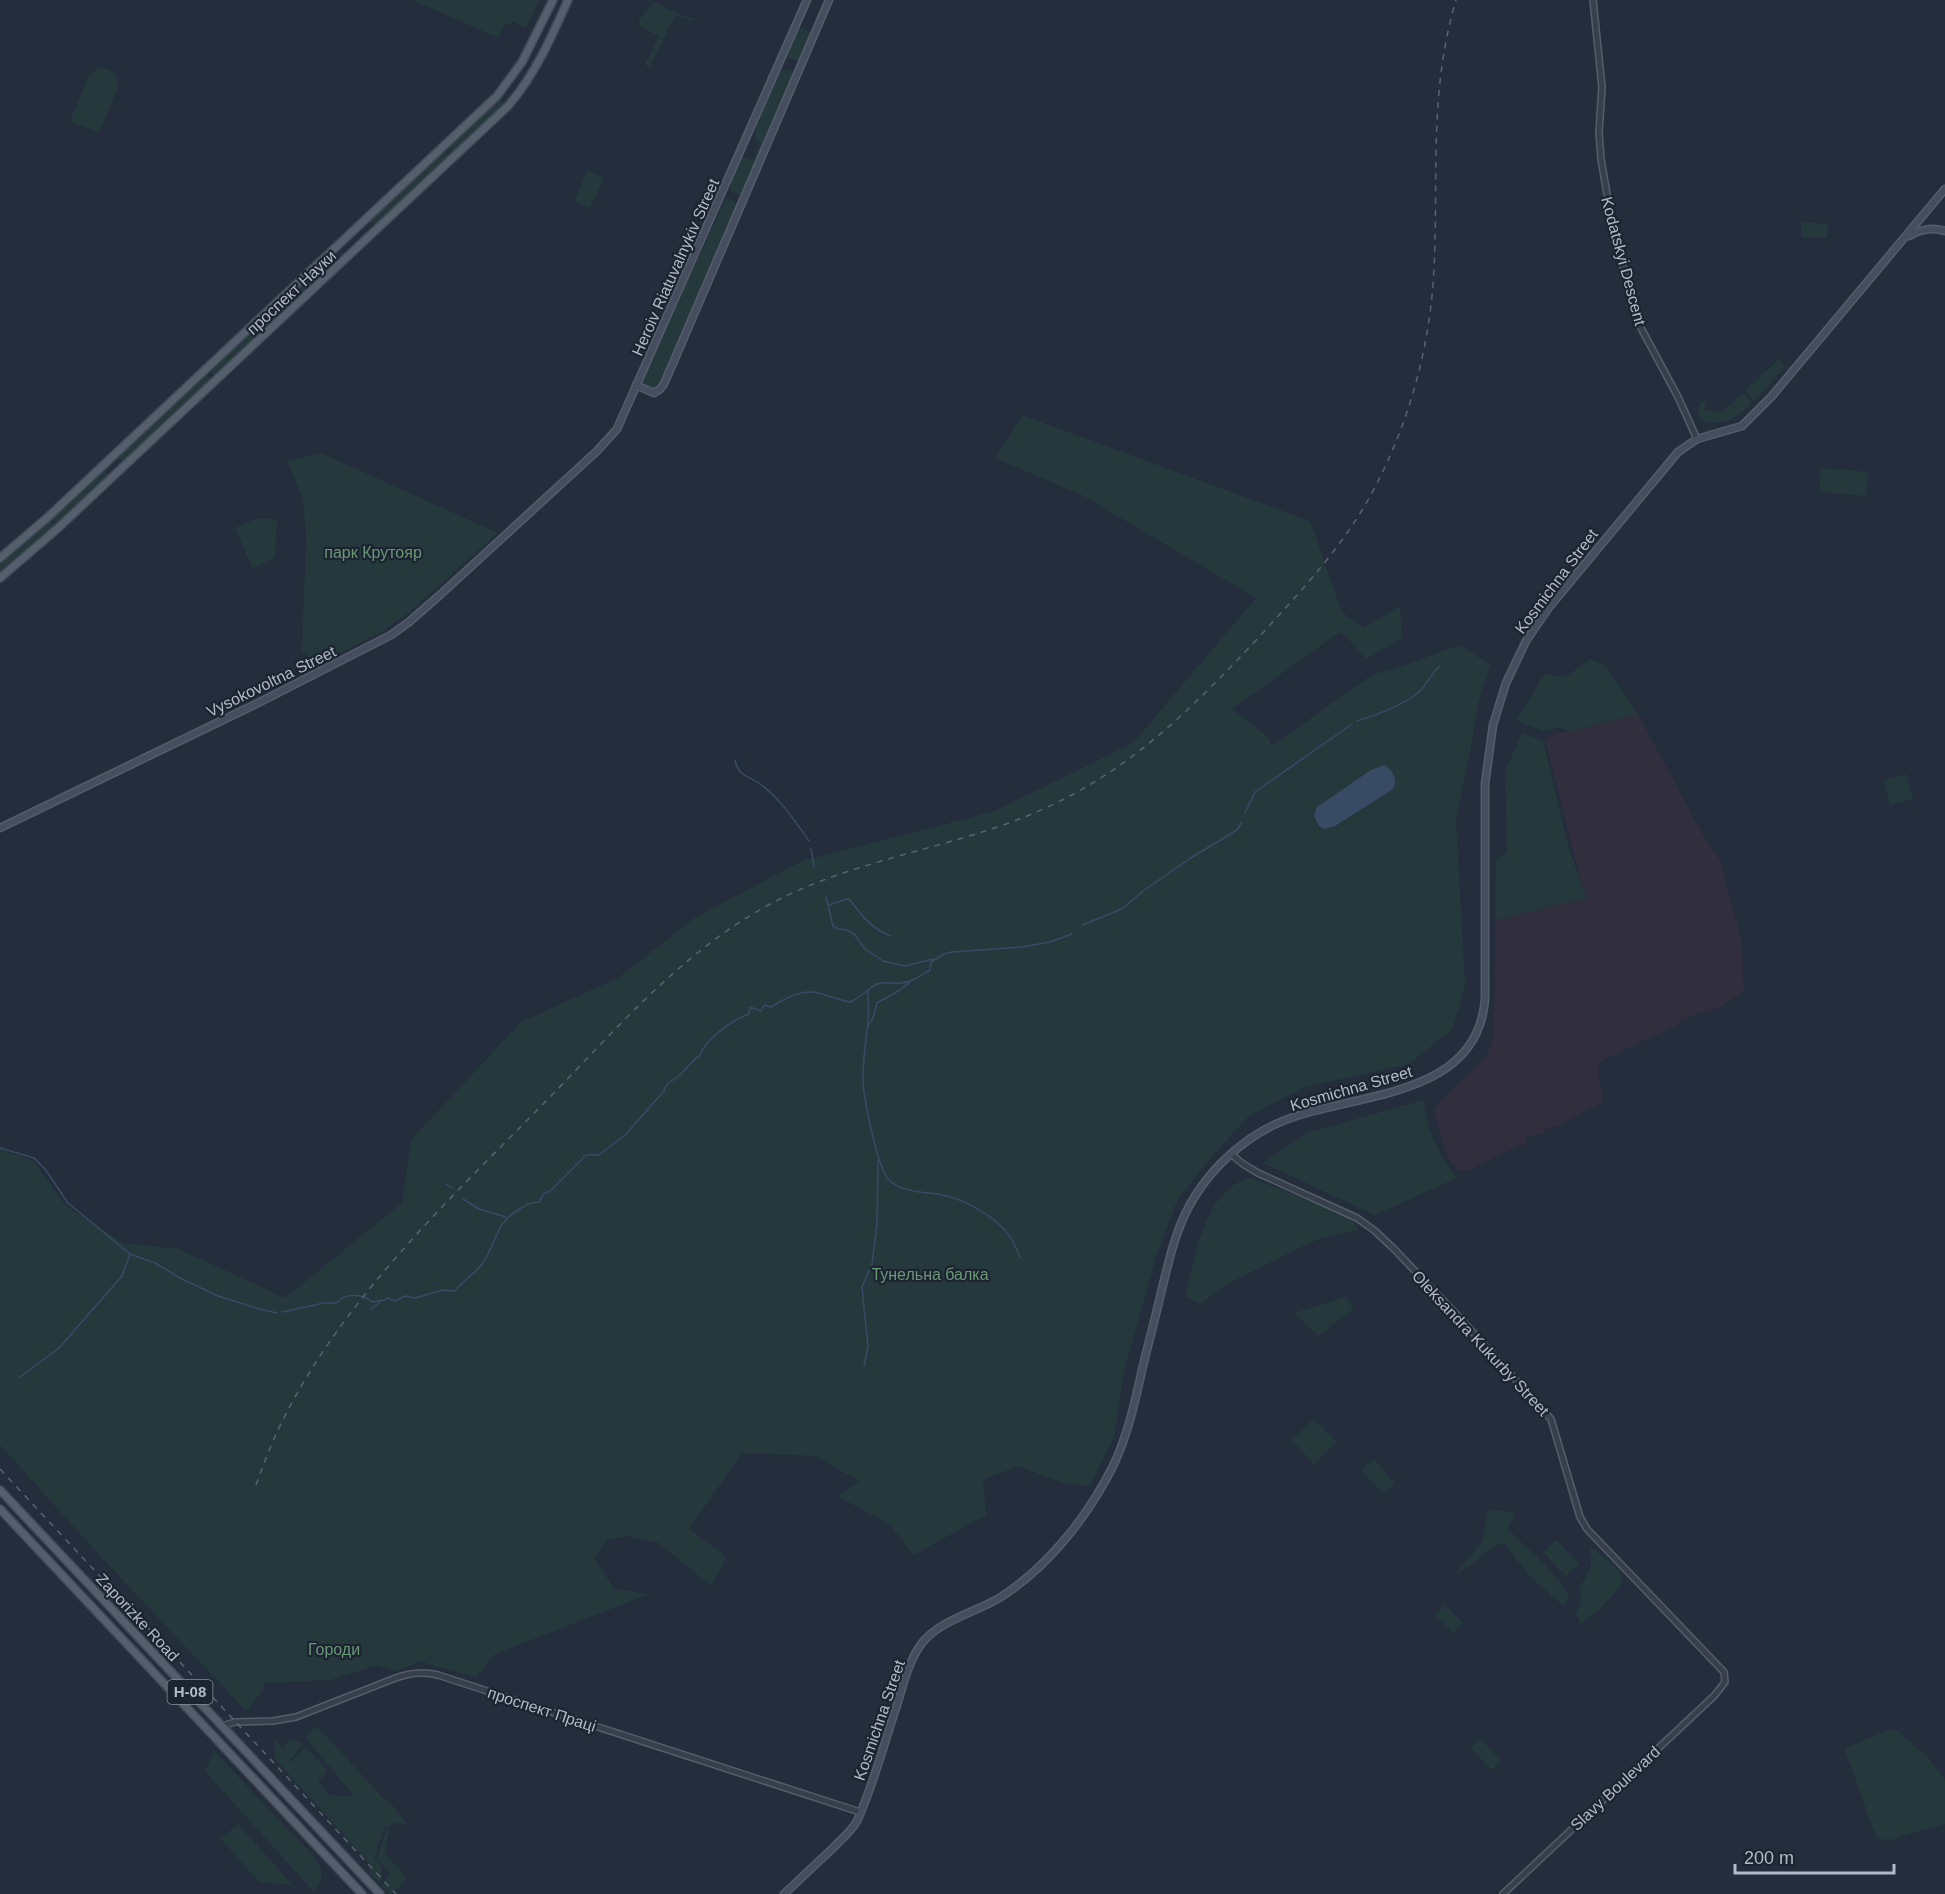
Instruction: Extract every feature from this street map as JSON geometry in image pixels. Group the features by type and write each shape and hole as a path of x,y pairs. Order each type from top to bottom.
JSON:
{"main road":[{"name":"проспект Науки","path":"0,558 48,517 491,103 522,62 553,0"},
{"name":"проспект Науки","path":"0,578 57,529 507,106 540,61 568,0"},
{"name":"Heroiv Riatuvalnykiv Street","path":"526,516 607,441 616,429 807,0"},
{"name":"Heroiv Riatuvalnykiv Street","path":"636,385 654,393 664,384 829,0"},
{"name":"Kosmichna Street","path":"784,1894 848,1833 855,1823 903,1686 914,1658 924,1641 942,1627 1002,1596 1025,1577 1066,1538 1100,1490 1128,1426 1177,1231 1194,1197 1209,1176 1231,1154 1262,1131 1285,1120 1429,1079 1456,1061 1467,1049 1480,1025 1484,1007 1486,972 1485,784 1493,725 1506,683 1526,640 1555,599 1669,461 1682,448 1697,439 1735,429 1750,420 1945,189"},
{"name":"Kosmichna Street","path":"1904,239 1924,229 1934,228 1945,231"},
{"name":"Vysokovoltna Street","path":"0,828 383,640 414,618 526,516"},
{"name":"Zaporizke Road","path":"0,1490 380,1894"},
{"name":"Zaporizke Road","path":"0,1509 362,1894"},
{"path":"213,1736 222,1726"},
{"path":"346,1877 356,1868"}],"street":[{"name":"Kodatskyi Descent","path":"1593,0 1602,87 1599,132 1601,159 1614,235 1641,328 1678,397 1697,439"},
{"name":"Oleksandra Kukurby Street","path":"1231,1154 1258,1173 1337,1207 1375,1231 1460,1318 1551,1419 1580,1517 1587,1529 1719,1666 1724,1672 1725,1682"},
{"name":"проспект Праці","path":"222,1726 235,1722 273,1722 296,1717 393,1678 425,1672 860,1812"},
{"name":"Slavy Boulevard","path":"1503,1894 1715,1695 1725,1682"}],"shaded area":[{"path":"1638,714 1708,844 1720,860 1742,943 1744,992 1720,1007 1682,1019 1675,1026 1601,1061 1598,1070 1603,1101 1563,1124 1525,1138 1525,1143 1467,1171 1458,1170 1450,1161 1434,1112 1435,1107 1486,1057 1494,1037 1495,920 1585,898 1545,740 1557,732 1568,732"}],"green space":[{"path":"412,0 539,0 526,28 514,22 504,25 499,38"},
{"path":"654,2 694,19 693,21 675,15 650,67 645,65 659,36 640,27 639,20"},
{"path":"800,27 812,33 799,62 787,57"},
{"path":"98,68 113,72 117,78 118,87 99,133 70,121 89,75"},
{"path":"785,69 792,71 793,75 743,192 739,195 730,191 731,182 742,156 753,161 760,142 755,139 755,132 760,115 779,74"},
{"path":"499,98 505,104 454,153 448,147"},
{"path":"444,151 450,157 375,226 370,220"},
{"path":"588,170 604,178 590,208 574,201"},
{"path":"726,198 735,201 736,207 661,381 657,387 652,388 643,384 643,377"},
{"path":"1801,222 1828,224 1827,238 1801,237"},
{"path":"311,275 311,287 275,320 269,314"},
{"path":"266,317 272,324 215,377 209,370"},
{"path":"1779,359 1785,367 1754,401 1745,391"},
{"path":"205,374 211,380 123,462 117,456"},
{"path":"1743,393 1752,403 1732,419 1707,423 1698,417 1700,402 1706,401 1705,410 1722,412"},
{"name":"Тунельна балка","path":"1022,415 1310,521 1342,612 1364,628 1400,606 1402,638 1366,659 1341,631 1232,709 1268,737 1272,746 1373,674 1394,669 1460,645 1490,665 1479,700 1456,819 1465,987 1452,1030 1409,1064 1305,1087 1249,1116 1208,1161 1177,1201 1157,1253 1124,1372 1114,1437 1090,1486 1062,1483 1018,1466 983,1480 986,1515 914,1555 889,1524 837,1496 859,1481 815,1456 742,1453 689,1529 727,1557 711,1586 659,1543 627,1536 607,1540 595,1559 614,1589 649,1594 495,1654 476,1677 420,1662 468,1641 395,1672 378,1665 330,1680 263,1683 264,1689 246,1711 102,1558 0,1445 0,1149 34,1161 66,1206 123,1243 179,1249 285,1298 402,1203 411,1140 521,1022 618,978 696,917 802,861 995,811 1134,742 1256,598 1082,495 995,458"},
{"name":"парк Крутояр","path":"321,453 498,533 407,614 383,631 317,665 302,650 306,538 303,499 287,461"},
{"path":"1821,468 1868,472 1866,496 1819,492"},
{"path":"103,469 109,476 57,524 51,517"},
{"path":"258,518 277,520 275,557 253,569 235,528"},
{"path":"49,520 55,526 0,574 0,562"},
{"path":"1591,659 1604,665 1638,714 1568,732 1559,727 1543,731 1516,720 1545,674 1565,677"},
{"path":"1522,733 1543,740 1568,845 1586,898 1495,920 1496,860 1507,852 1505,772"},
{"path":"1906,774 1913,799 1890,805 1884,780"},
{"path":"1424,1100 1427,1121 1434,1141 1457,1178 1375,1215 1263,1163 1307,1133"},
{"path":"1251,1178 1348,1215 1359,1229 1316,1240 1227,1284 1200,1304 1185,1296 1204,1226 1223,1195 1235,1184"},
{"path":"1345,1297 1354,1308 1318,1336 1295,1313"},
{"path":"1314,1419 1337,1442 1314,1464 1292,1440"},
{"path":"1374,1459 1395,1483 1383,1494 1361,1470"},
{"path":"1490,1510 1513,1512 1514,1516 1508,1529 1542,1562 1565,1589 1569,1597 1564,1606 1531,1578 1504,1543 1491,1549 1467,1568 1456,1572 1483,1541 1487,1513"},
{"path":"1556,1540 1579,1564 1566,1576 1543,1552"},
{"path":"1590,1546 1620,1571 1623,1583 1602,1607 1581,1624 1575,1613 1581,1604 1580,1587 1591,1568"},
{"path":"1445,1605 1463,1623 1453,1633 1435,1615"},
{"path":"317,1726 394,1807 406,1824 393,1823 389,1827 385,1826 374,1859 382,1867 380,1883 369,1872 371,1865 276,1760 275,1739 283,1749 290,1738 303,1744 290,1760 295,1762 293,1759 306,1747 328,1771 318,1781 329,1795 354,1796 305,1737"},
{"path":"1891,1729 1897,1730 1930,1760 1945,1780 1945,1824 1888,1841 1876,1837 1845,1750"},
{"path":"1480,1738 1501,1761 1491,1770 1470,1747"},
{"path":"214,1751 317,1860 321,1869 321,1877 313,1891 205,1771"},
{"path":"238,1824 293,1885 259,1882 221,1839"},
{"path":"387,1828 389,1829 385,1853 406,1877 406,1881 391,1894 381,1886 390,1873 377,1859"}],"water":[{"path":"1384,765 1394,776 1393,789 1335,826 1324,829 1319,826 1314,816 1317,807 1371,770"}],"waterway":[{"path":"1357,721 1390,709 1412,697 1422,689 1440,666"},
{"path":"1245,813 1255,792 1352,724"},
{"path":"735,760 738,769 744,775 760,784 781,803 809,841"},
{"path":"1082,925 1122,909 1143,891 1189,859 1237,830 1242,822"},
{"path":"811,849 814,866"},
{"path":"826,897 833,926 855,935 865,949 883,961 905,966 933,959"},
{"path":"829,905 850,900 873,926 891,936"},
{"path":"282,1312 324,1303 336,1303 349,1296 363,1297 372,1302 387,1298 395,1301 405,1296 415,1298 443,1290 455,1291 482,1264 500,1228 510,1215 528,1204 539,1202 544,1193 550,1191 586,1155 599,1155 626,1134 664,1091 667,1084 699,1057 707,1043 720,1031 749,1014 750,1007 761,1011 764,1005 771,1007 790,996 807,992 850,1002 877,984 901,983 917,978 930,970 931,962 944,954 1022,947 1050,942 1072,934"},
{"path":"867,1027 873,1018 877,1003 910,982"},
{"path":"868,990 863,1077 868,1115 885,1174 890,1181 900,1187 958,1199 988,1215 1004,1229 1020,1258"},
{"path":"0,1148 34,1158 45,1169 68,1203 130,1254 155,1263 218,1296 277,1313"},
{"path":"864,1366 868,1347 862,1287 872,1264 877,1224 878,1160"},
{"path":"446,1184 452,1188"},
{"path":"463,1199 479,1209 506,1217"},
{"path":"19,1378 59,1348 122,1276 130,1254"},
{"path":"371,1309 380,1302"}],"railway":[{"path":"256,1485 288,1410 342,1324 374,1283 443,1206 628,1016 683,965 742,921 803,888 864,866 1017,820 1088,786 1120,765 1178,719 1275,620 1318,571 1357,519 1381,475 1403,423 1420,369 1433,285 1436,142 1441,72 1456,0"},
{"path":"0,1469 396,1894"}],"park label":[{"name":"Городи","path":"334,1649"}]}
